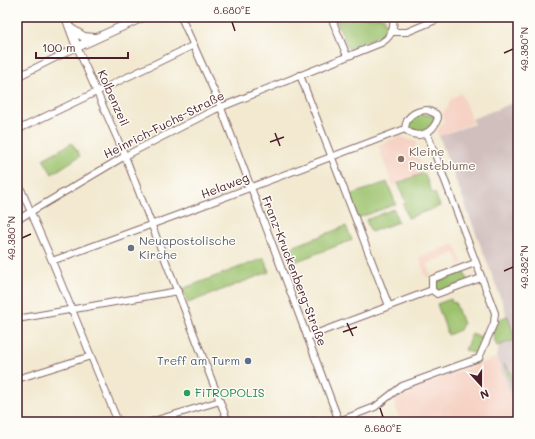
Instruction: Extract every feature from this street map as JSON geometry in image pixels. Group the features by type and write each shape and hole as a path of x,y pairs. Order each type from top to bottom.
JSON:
{"street":[{"name":"Kolbenzeil","path":"66,17 96,91 125,156 228,422"},
{"path":"17,77 96,38 143,17"},
{"name":"Franz-Kruckenberg-Straße","path":"181,17 221,107 339,421"},
{"path":"331,17 347,56"},
{"path":"393,17 394,23 392,32 407,32 443,17"},
{"path":"70,29 84,37 96,38"},
{"name":"Heinrich-Fuchs-Straße","path":"17,220 125,156 197,118 381,43 392,32"},
{"path":"17,130 194,45"},
{"path":"300,75 388,306"},
{"path":"427,110 436,114 438,118 434,126 427,133 416,135 408,133 405,129 408,118 417,112 427,110"},
{"name":"Helaweg","path":"52,261 152,225 405,129"},
{"path":"331,422 339,421 375,407 402,386 479,358 494,323 494,314 427,133"},
{"path":"17,180 118,422"},
{"path":"432,290 432,279 475,263"},
{"path":"432,290 437,294 481,278"},
{"path":"307,337 432,290"},
{"path":"17,319 178,292"},
{"path":"17,378 91,356"},
{"path":"150,422 220,401"},
{"path":"303,422 319,422"}],"shaded area":[{"path":"461,93 473,123 438,136 437,131 444,121 443,112 448,107 451,99"},
{"path":"518,101 518,417 497,357 506,312 439,136 474,124 472,119"},
{"name":"Kleine Pusteblume","path":"401,136 415,141 417,145 414,146 424,173 393,186 378,145"},
{"path":"455,244 462,263 460,264 455,253 427,264 431,275 426,277 419,257"},
{"path":"497,357 518,417 518,422 401,422 393,400 405,390 409,390"}],"green space":[{"path":"335,17 384,17 386,25 383,34 348,49"},
{"path":"422,114 434,116 435,118 427,129 416,132 408,128 413,119"},
{"path":"72,143 80,156 52,174 43,159"},
{"path":"424,173 432,193 435,193 440,206 408,218 403,204 406,203 398,183"},
{"path":"387,182 396,204 358,218 350,195"},
{"path":"394,209 398,222 371,232 366,220"},
{"path":"346,226 352,240 292,263 287,249"},
{"path":"264,258 269,272 188,303 182,289"},
{"path":"464,271 468,281 437,292 433,283"},
{"path":"451,299 452,303 455,302 463,324 460,330 448,335 437,304"},
{"path":"508,316 515,340 497,346 492,333 499,319"},
{"path":"472,333 483,338 476,354 465,350"},
{"path":"504,364 514,376 516,381 518,402"}],"place":[{"name":"Kleine Pusteblume","path":"401,159"},
{"name":"Neuapostolische Kirche","path":"131,248"},
{"name":"Treff am Turm","path":"248,361"},
{"name":"FiTROPOLIS","path":"187,393"}]}
